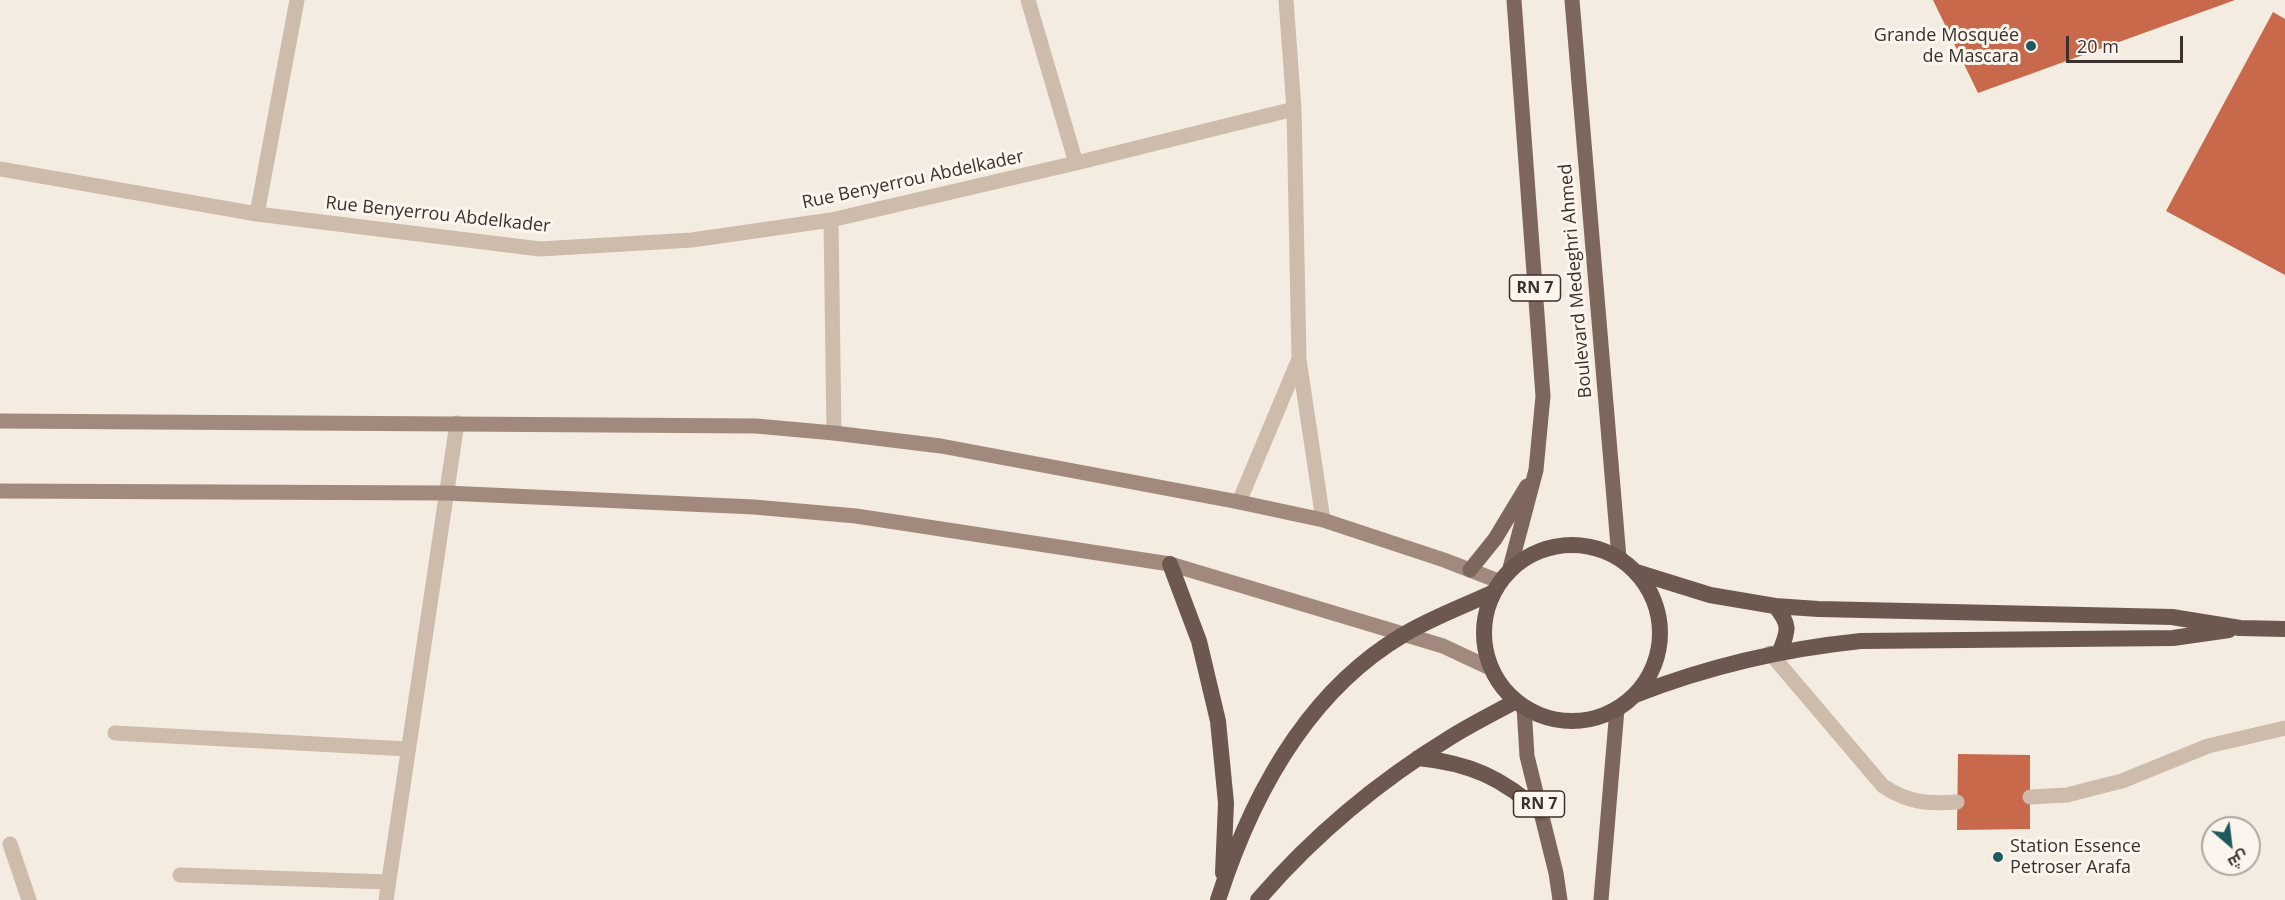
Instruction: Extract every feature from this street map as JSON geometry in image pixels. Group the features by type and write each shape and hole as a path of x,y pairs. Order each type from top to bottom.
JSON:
{"highway":[{"path":"1220,893 1259,798 1281,758 1337,687 1371,656 1404,634 1501,582 1533,554 1561,546 1591,547 1619,558 1636,572 1650,590 1658,611 1661,634 1657,656 1648,677 1635,695 1617,709 1594,718 1570,721 1546,717 1520,704 1502,687 1492,669 1485,644 1485,617 1501,582"},
{"path":"1170,564 1199,641 1218,721 1226,803 1220,893"},
{"path":"1636,572 1702,593 1775,606 1818,609 2172,616 2240,628 2285,629"},
{"path":"1775,606 1784,617 1787,629 1775,652"},
{"path":"1635,695 1702,670 1775,652 1861,641 2173,638 2240,628"},
{"path":"1258,900 1284,870 1336,821 1392,776 1451,737 1520,704"},
{"path":"1418,758 1446,761 1472,768 1497,779 1521,794 1541,813"}],"main road":[{"name":"RN 7","path":"1501,582 1536,470 1543,396 1514,0"},
{"name":"Boulevard Medeghri Ahmed","path":"1572,0 1619,558"},
{"path":"0,421 756,426 834,432 941,446 1323,520 1501,582"},
{"path":"1470,570 1495,539 1536,470"},
{"path":"0,491 446,493 754,507 856,516 1170,564 1453,649 1492,669"},
{"name":"RN 7","path":"1520,704 1527,756 1557,873 1560,900"},
{"path":"1601,900 1617,709"}],"street":[{"path":"257,214 297,0"},
{"path":"1028,0 1076,164"},
{"path":"1286,0 1294,109 1299,359 1323,520"},
{"name":"Rue Benyerrou Abdelkader","path":"0,169 257,214 540,249 693,240 831,220 1076,164 1294,109"},
{"path":"831,220 834,432"},
{"path":"1239,502 1299,359"},
{"path":"386,900 457,423"},
{"path":"1775,652 1883,786 1898,796 1916,801 1957,802"},
{"path":"2030,797 2067,795 2094,788 2130,778 2208,746 2247,735 2285,728"},
{"path":"115,733 408,749"},
{"path":"10,844 29,900"},
{"path":"180,875 388,882"}],"building":[{"name":"Grande Mosquée de Mascara","path":"1933,0 2235,0 1978,93"},
{"path":"2273,12 2285,19 2285,275 2166,211"},
{"path":"1958,754 2030,755 2030,829 1957,830"}],"place":[{"name":"Grande Mosquée de Mascara","path":"2031,46"},
{"name":"Station Essence Petroser Arafa","path":"1998,857"}]}
